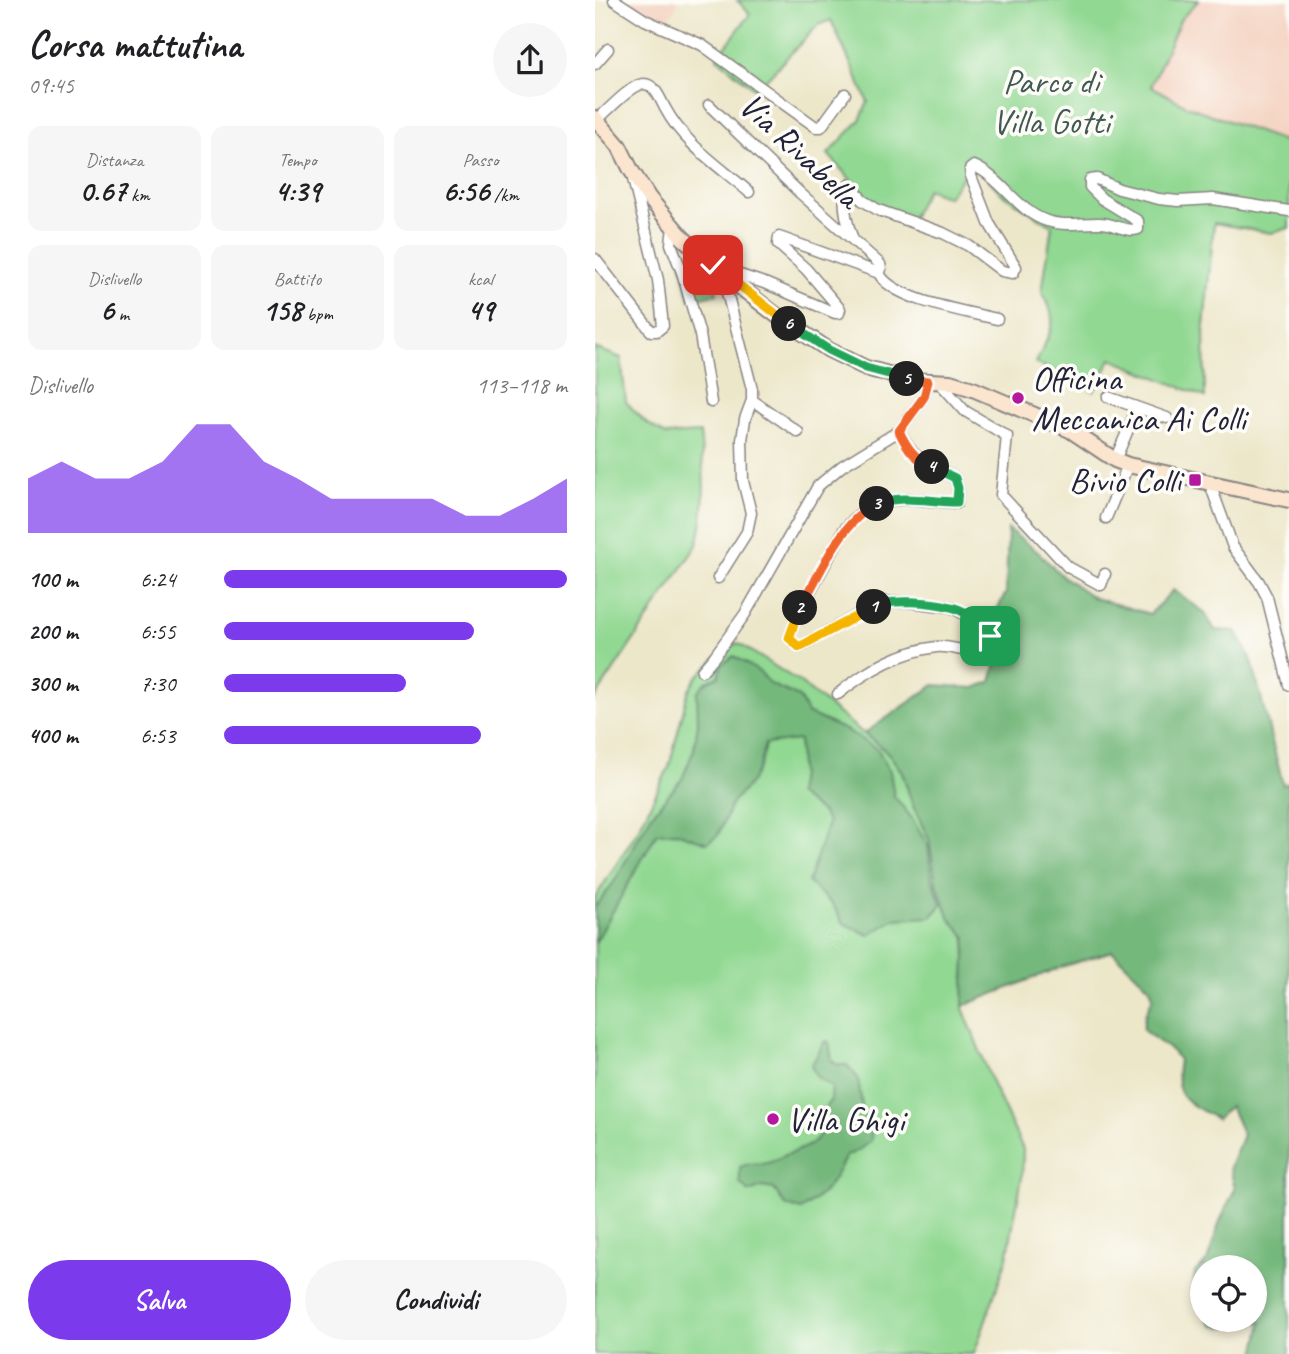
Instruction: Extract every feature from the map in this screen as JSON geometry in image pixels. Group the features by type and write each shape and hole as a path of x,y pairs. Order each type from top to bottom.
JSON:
{"main road":[{"path":"596,119 619,146 649,198 673,227 719,271 780,318 829,350 866,368 910,380 950,382 973,389 1042,416 1121,462 1289,500"}],"street":[{"path":"614,0 645,20 702,45 816,127 821,127 827,121 845,94"},
{"path":"595,64 608,49"},
{"name":"Via Rivabella","path":"596,119 635,86 644,84 653,88 672,123 687,141 749,192"},
{"name":"Via Rivabella","path":"709,105 800,193 880,264 879,273"},
{"path":"852,237 846,222 843,201 845,188 849,186 853,187 862,200 879,210 943,233 969,246 1002,271 1013,273 1016,267 989,223 971,176 970,169 974,166 1045,221 1062,224 1104,223 1132,231 1138,229 1138,221 1103,199 1090,187 1090,180 1097,179 1119,189 1159,199 1213,199 1289,211"},
{"path":"595,259 651,331 657,331 663,326 657,280 631,170"},
{"path":"673,227 671,244 700,335 711,402"},
{"path":"719,271 767,284 839,313 840,309 830,296 778,244 779,237 783,237 807,249 879,273 882,279 913,298 997,318"},
{"path":"718,578 747,532 751,513 743,481 742,440 745,419 752,400 752,389 719,271"},
{"path":"702,671 745,614 818,486 842,466 899,431 934,381 965,411 1007,436 1001,495 1068,567 1101,585 1105,574"},
{"path":"1108,397 1167,418"},
{"path":"752,400 798,432"},
{"path":"1106,518 1137,409"},
{"path":"838,694 881,664 937,646 978,651 985,646 990,636 990,628 951,607 881,602 799,647 789,638 799,611 844,530 857,516 885,501 908,499 957,502 958,488 955,478 918,459 907,449 899,431"},
{"path":"1210,484 1233,547 1267,597 1289,685"}],"shaded area":[{"path":"621,0 679,0 672,14 662,22"},
{"path":"1199,0 1289,0 1289,143 1187,106 1150,86 1180,20"}],"green space":[{"name":"Parco di Villa Gotti","path":"737,0 1199,0 1180,20 1151,86 1187,106 1289,143 1289,228 1271,233 1214,223 1204,327 1205,397 1111,359 1094,391 1036,363 1049,335 1052,320 1042,292 1052,226 1002,194 973,163 948,197 927,189 911,219 868,200 828,154 860,120 868,102 831,20 818,25 756,90 717,58 750,14"},
{"path":"679,253 707,275 717,293 690,300"},
{"path":"595,348 621,358 626,402 645,422 666,435 700,433 704,489 697,545 595,698"},
{"path":"1008,529 1039,553 1061,575 1094,598 1150,614 1173,590 1204,612 1215,630 1236,631 1252,661 1283,785 1289,783 1289,1354 1255,1354 1260,1332 1267,1332 1267,1255 1209,1255 1220,1221 1235,1189 1230,1167 1243,1135 1230,1106 1217,1119 1190,1103 1180,1091 1177,1073 1179,1060 1172,1051 1143,1030 1145,1015 1153,997 1150,988 1112,951 1061,967 963,1006 966,937 950,919 936,882 929,839 913,806 902,772 889,754 865,733 934,685 974,688 991,682 998,656 995,613 1006,593"},
{"path":"738,643 798,681 889,754 902,772 913,806 929,839 936,882 950,919 966,937 963,1008 994,1087 1023,1149 1022,1177 1007,1258 974,1354 595,1354 595,898 638,830 669,767 688,692 696,678 724,650"},
{"path":"734,656 761,673 770,684 799,697 807,713 848,731 878,750 890,771 894,796 911,817 928,846 932,879 942,905 931,917 895,919 869,935 844,924 833,905 808,882 828,823 822,813 797,794 800,774 799,740 765,744 760,765 749,785 733,801 718,835 707,843 676,832 657,833 595,943 595,907 614,882 652,814 682,779 694,749 698,723 697,692 706,682 719,676 722,664"},
{"path":"825,1041 829,1042 832,1061 838,1065 847,1065 858,1078 863,1113 872,1124 871,1141 846,1156 828,1187 801,1210 785,1205 774,1189 762,1187 749,1192 740,1183 740,1167 772,1161 804,1148 819,1136 821,1112 831,1100 832,1087 817,1077 811,1066"}],"place":[{"name":"Officina Meccanica Ai Colli","path":"1018,398"},
{"name":"Bivio Colli","path":"1195,480"},
{"name":"Villa Ghigi","path":"773,1119"}],"route":[{"path":"713,265 780,318 829,350 866,368 910,380 928,381 924,397 899,431 907,449 918,459 955,478 958,484 957,502 908,499 885,501 870,507 851,521 799,611 789,638 799,647 881,602 951,607 990,628 990,636"}]}
